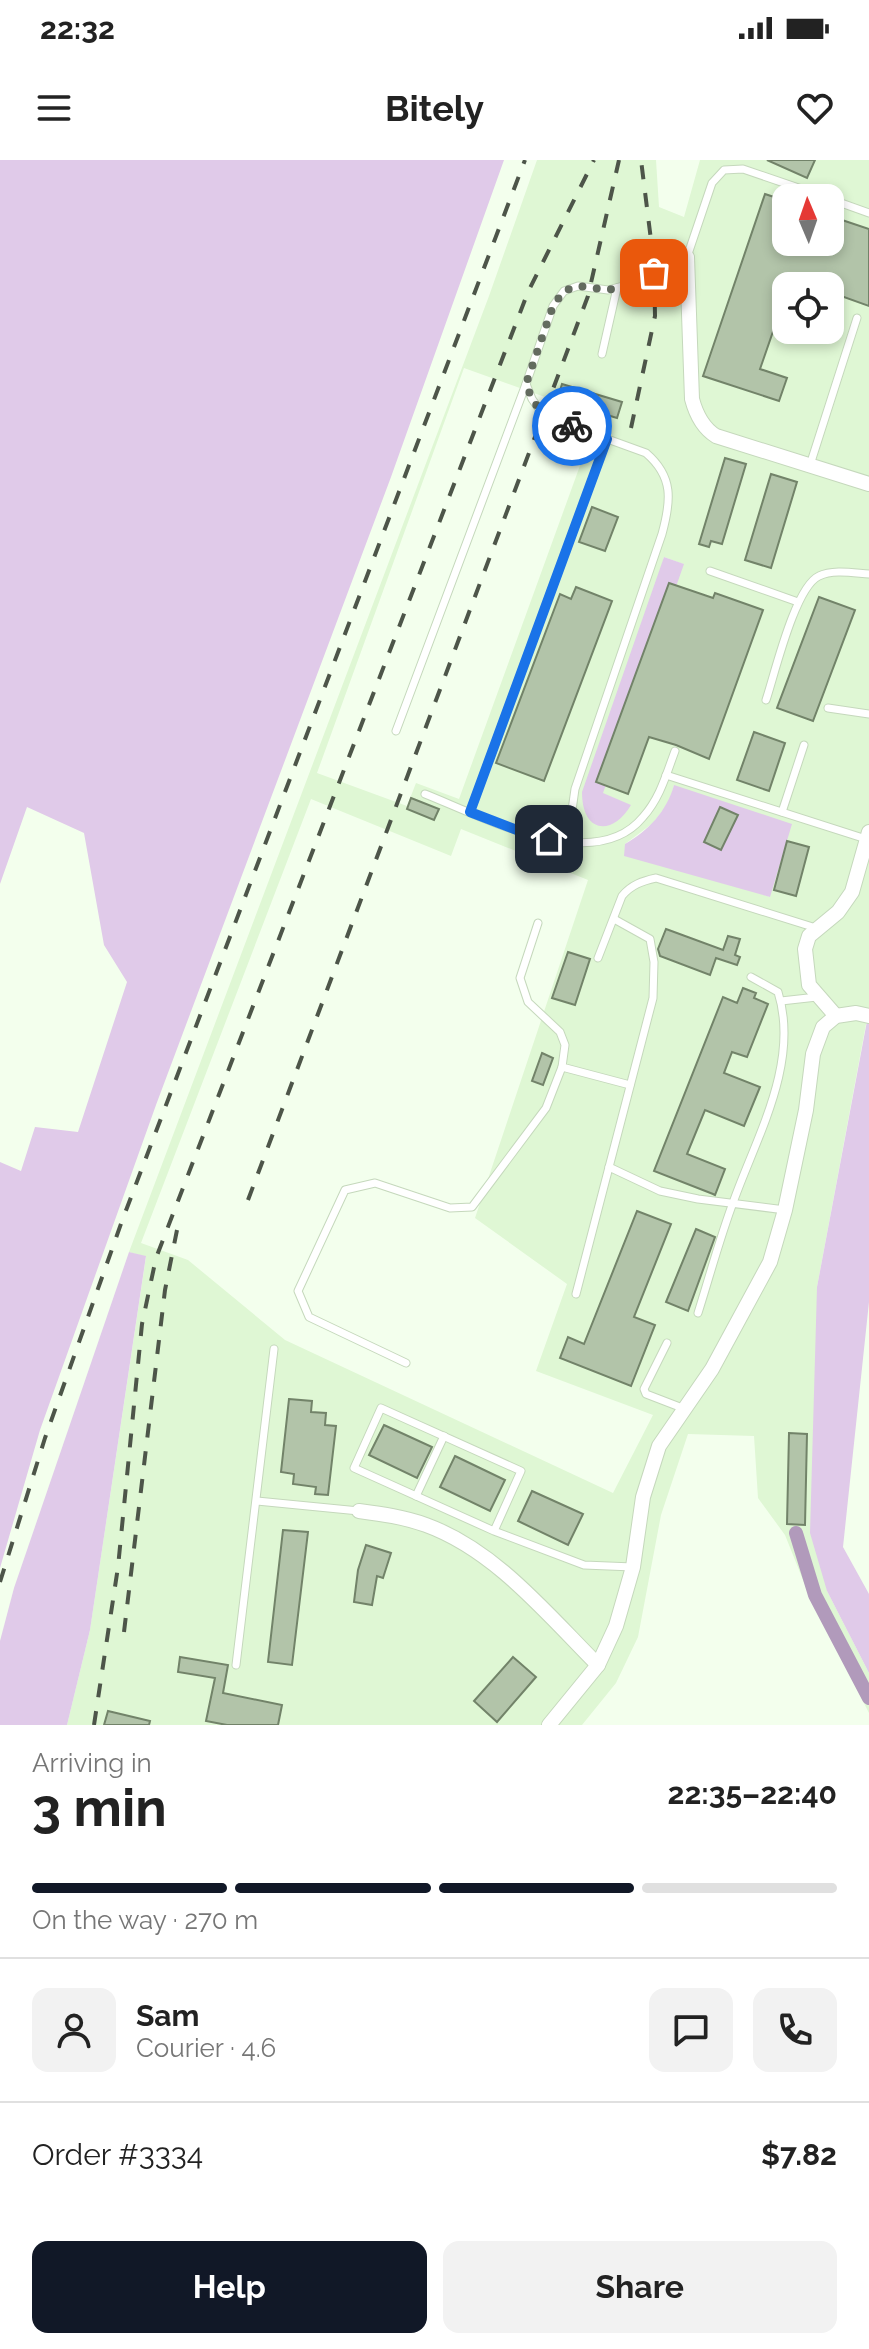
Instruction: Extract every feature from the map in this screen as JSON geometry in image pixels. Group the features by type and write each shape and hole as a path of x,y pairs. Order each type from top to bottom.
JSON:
{"street":[{"path":"687,257 692,399 702,422 716,436 869,484"},
{"path":"836,1016 809,985 805,949 809,936 838,912 852,892 868,836"},
{"path":"549,1725 598,1665 616,1626 633,1567 643,1497 659,1446 712,1369 770,1262 785,1210 806,1110 813,1054 823,1027 836,1016 856,1013 869,1016"},
{"path":"359,1511 397,1516 428,1526 463,1543 514,1581 598,1665"}],"lane":[{"path":"396,731 553,306 564,291 578,286 608,290 617,288 687,257 712,183 724,170 743,169 787,184"},
{"path":"844,204 869,213"},
{"path":"602,354 617,288"},
{"path":"810,465 857,318"},
{"path":"526,384 544,416 646,453 665,475 669,510 575,789 572,810 576,842"},
{"path":"470,812 607,439"},
{"path":"710,571 798,602"},
{"path":"766,700 800,594 819,575 869,574"},
{"path":"828,708 869,714"},
{"path":"782,812 804,745"},
{"path":"425,794 530,835 576,842 608,840 642,820 659,796 675,751"},
{"path":"666,775 868,836"},
{"path":"598,958 622,896 644,880 656,878 816,928"},
{"path":"576,1294 653,998 654,962 650,939 614,919"},
{"path":"406,1363 309,1317 298,1291 345,1190 375,1183 450,1208 472,1207 546,1108 562,1067 565,1045 560,1032 528,1002 520,978 538,923"},
{"path":"698,1313 733,1204 775,1091 784,1036 778,992 751,977"},
{"path":"781,1001 817,997"},
{"path":"562,1067 630,1085"},
{"path":"609,1167 660,1191 785,1210"},
{"path":"667,1343 644,1389 646,1394 685,1409"},
{"path":"236,1665 274,1349"},
{"path":"494,1531 521,1471 381,1408 354,1468 494,1531 584,1565 633,1567"},
{"path":"416,1496 444,1436"},
{"path":"257,1501 359,1511"}],"shaded area":[{"path":"0,160 504,160 391,477 156,1105 40,1430 0,1568 0,1162 21,1171 35,1127 78,1132 127,982 104,945 84,833 27,807 0,884"},
{"path":"537,160 656,160 659,207 684,217 700,160 869,160 869,1008 817,1287 827,1591 869,1673 869,1713 809,1595 785,1535 758,1498 754,1436 688,1434 661,1515 638,1637 616,1683 582,1725 67,1725 90,1630 146,1257 129,1252 489,296","holes":["464,368 598,416 459,799 416,783 407,806 317,773","664,557 683,564 602,794","674,785 770,897 625,844 653,823 670,801","311,799 451,856 461,829 588,880 475,1218 567,1284 536,1371 653,1415 613,1493 285,1340 188,1260 141,1243"]},
{"path":"664,557 684,564 603,793 631,805 615,822 599,826 587,816 582,792"},
{"path":"674,785 792,824 770,897 624,856 625,844 656,819"},
{"path":"867,1021 869,1302 843,1547 869,1594 869,1673 827,1591 810,1533 817,1287"},
{"path":"129,1252 146,1256 90,1630 67,1725 0,1725 0,1641 14,1588"}],"building":[{"path":"767,160 815,160 807,178"},
{"path":"765,194 772,196 772,256 844,256 844,221 869,229 869,306 844,297 844,272 772,272 772,334 760,369 787,378 779,401 703,376"},
{"path":"562,384 622,402 617,418 557,400"},
{"path":"725,458 746,464 722,544 711,541 709,547 699,544"},
{"path":"771,474 797,482 771,568 745,560"},
{"path":"592,507 618,517 605,551 579,542"},
{"path":"669,583 713,598 715,593 763,610 709,759 649,737 628,794 596,782"},
{"path":"576,587 612,601 544,781 496,763 560,594 571,599"},
{"path":"819,597 855,610 813,721 777,708"},
{"path":"754,732 785,743 769,791 737,780"},
{"path":"411,798 439,809 434,820 407,809"},
{"path":"720,807 738,815 721,850 704,842"},
{"path":"787,841 809,847 796,896 774,890"},
{"path":"666,929 723,950 728,936 740,939 735,955 740,957 737,965 716,958 710,975 660,956 658,949"},
{"path":"568,952 590,959 575,1005 552,998"},
{"path":"743,988 756,993 754,998 768,1004 747,1057 732,1052 724,1073 760,1087 744,1126 705,1110 687,1154 725,1169 715,1195 654,1171 723,997 737,1003"},
{"path":"542,1053 553,1058 543,1085 532,1081"},
{"path":"637,1211 671,1224 634,1317 655,1325 631,1386 560,1358 568,1337 584,1344"},
{"path":"696,1229 715,1237 688,1311 666,1302"},
{"path":"289,1399 312,1401 311,1412 326,1413 325,1425 336,1426 328,1495 315,1494 316,1487 293,1484 294,1474 281,1472"},
{"path":"384,1425 432,1447 417,1478 369,1455"},
{"path":"789,1433 807,1434 805,1525 787,1524"},
{"path":"455,1456 505,1480 490,1511 440,1487"},
{"path":"532,1491 583,1514 568,1545 518,1521"},
{"path":"283,1530 308,1532 292,1665 268,1662"},
{"path":"366,1545 391,1553 383,1578 377,1576 372,1605 354,1602 358,1570"},
{"path":"180,1657 228,1665 223,1693 282,1705 278,1725 227,1725 206,1721 215,1678 178,1672"},
{"path":"513,1657 536,1677 497,1722 474,1701"},
{"path":"108,1711 150,1721 149,1725 104,1725"}],"waterway":[{"path":"796,1533 815,1595 869,1698"}],"railway":[{"path":"0,1582 45,1438 122,1221 525,160"},
{"path":"94,1725 118,1567 142,1324 156,1258 528,292 594,160"},
{"path":"248,1200 588,296 619,160"},
{"path":"631,428 655,316 654,264 641,160"},
{"path":"124,1632 165,1290 177,1230"}],"way so far":[{"path":"572,426 544,416 526,384 553,306 564,291 578,286 608,290 654,273"}],"route":[{"path":"549,839 470,812 607,439 572,426"}]}
